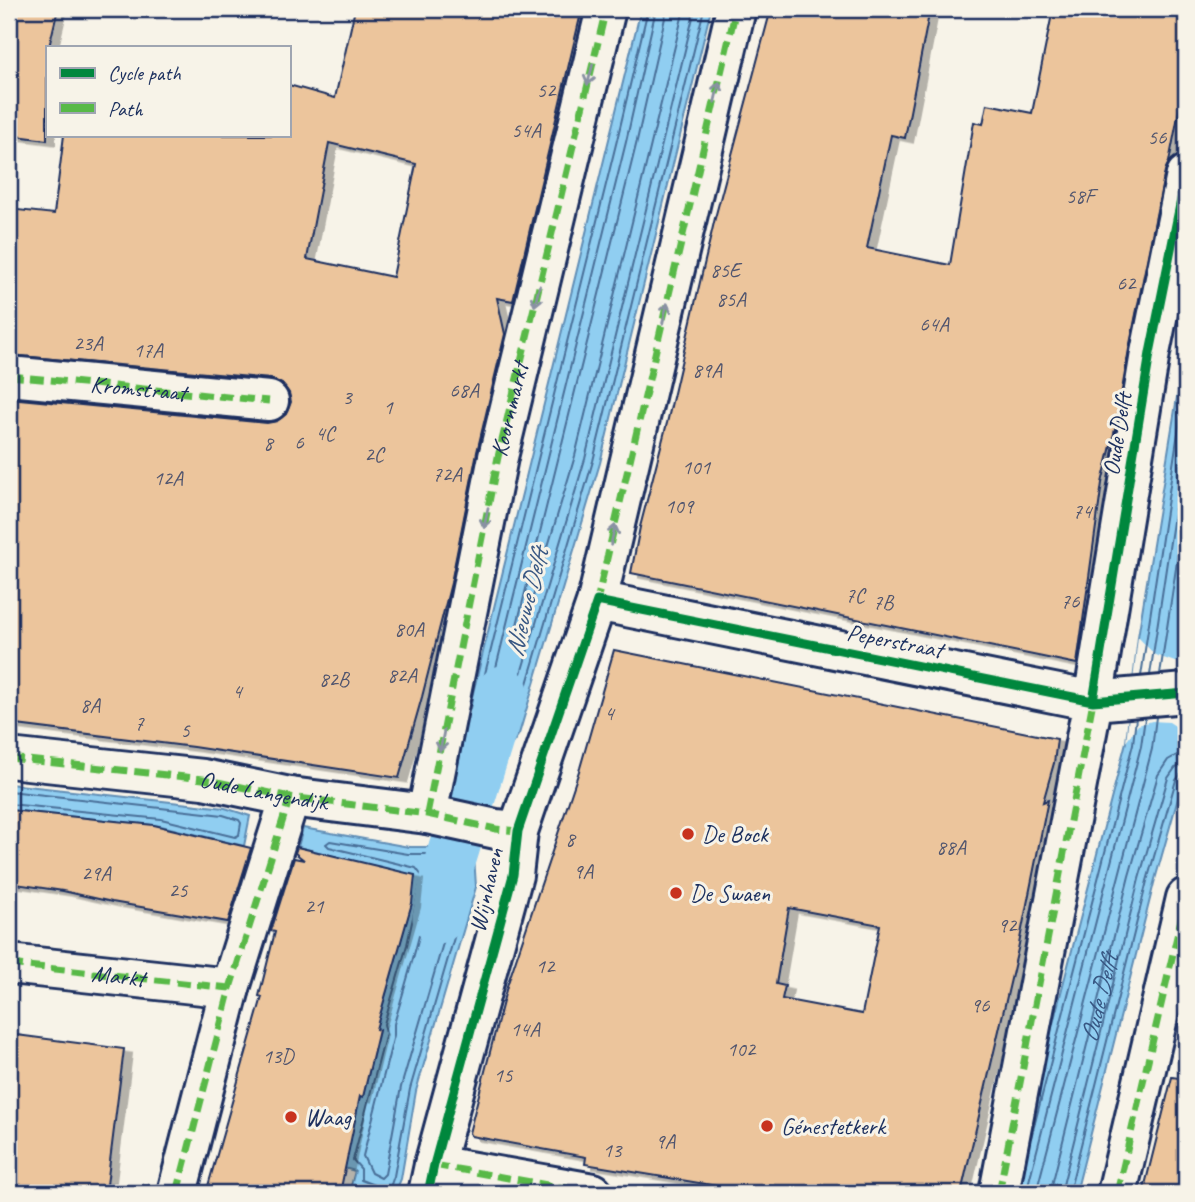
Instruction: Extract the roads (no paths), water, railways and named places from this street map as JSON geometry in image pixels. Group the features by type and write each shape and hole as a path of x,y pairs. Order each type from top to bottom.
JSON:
{"street":[{"name":"Koornmarkt","path":"427,814 498,457 606,9"},
{"path":"597,601 736,9"},
{"name":"Oude Delft","path":"999,1193 1093,701 1150,354 1186,175"},
{"name":"Kromstraat","path":"9,376 269,401"},
{"name":"Peperstraat","path":"597,601 1093,701 1186,693"},
{"name":"Wijnhaven","path":"431,1179 513,875 507,830 597,601"},
{"name":"Oude Langendijk","path":"9,758 204,779 287,807 427,814 507,830"},
{"path":"177,1193 230,988 287,807"},
{"path":"1117,1193 1186,898"},
{"name":"Markt","path":"9,964 230,988"},
{"path":"431,1179 593,1193"}],"water":[{"path":"641,9 711,9 600,463 519,734 500,761 468,753 472,697"},
{"path":"1186,342 1186,770 1154,883 1076,1193 1009,1193 1126,742 1138,637"},
{"path":"9,784 225,808 250,816 244,846 161,826 9,810"},
{"path":"303,828 409,847 442,847 474,855 476,887 416,1091 401,1179 395,1193 351,1186 355,1171 344,1168 415,876 298,847"}],"waterway":[{"name":"Nieuwe Delft","path":"438,918 448,868 503,691"}],"place":[{"name":"De Bock","path":"688,834"},
{"name":"De Swaen","path":"676,893"},
{"name":"Waag","path":"291,1117"},
{"name":"Génestetkerk","path":"767,1126"}]}
